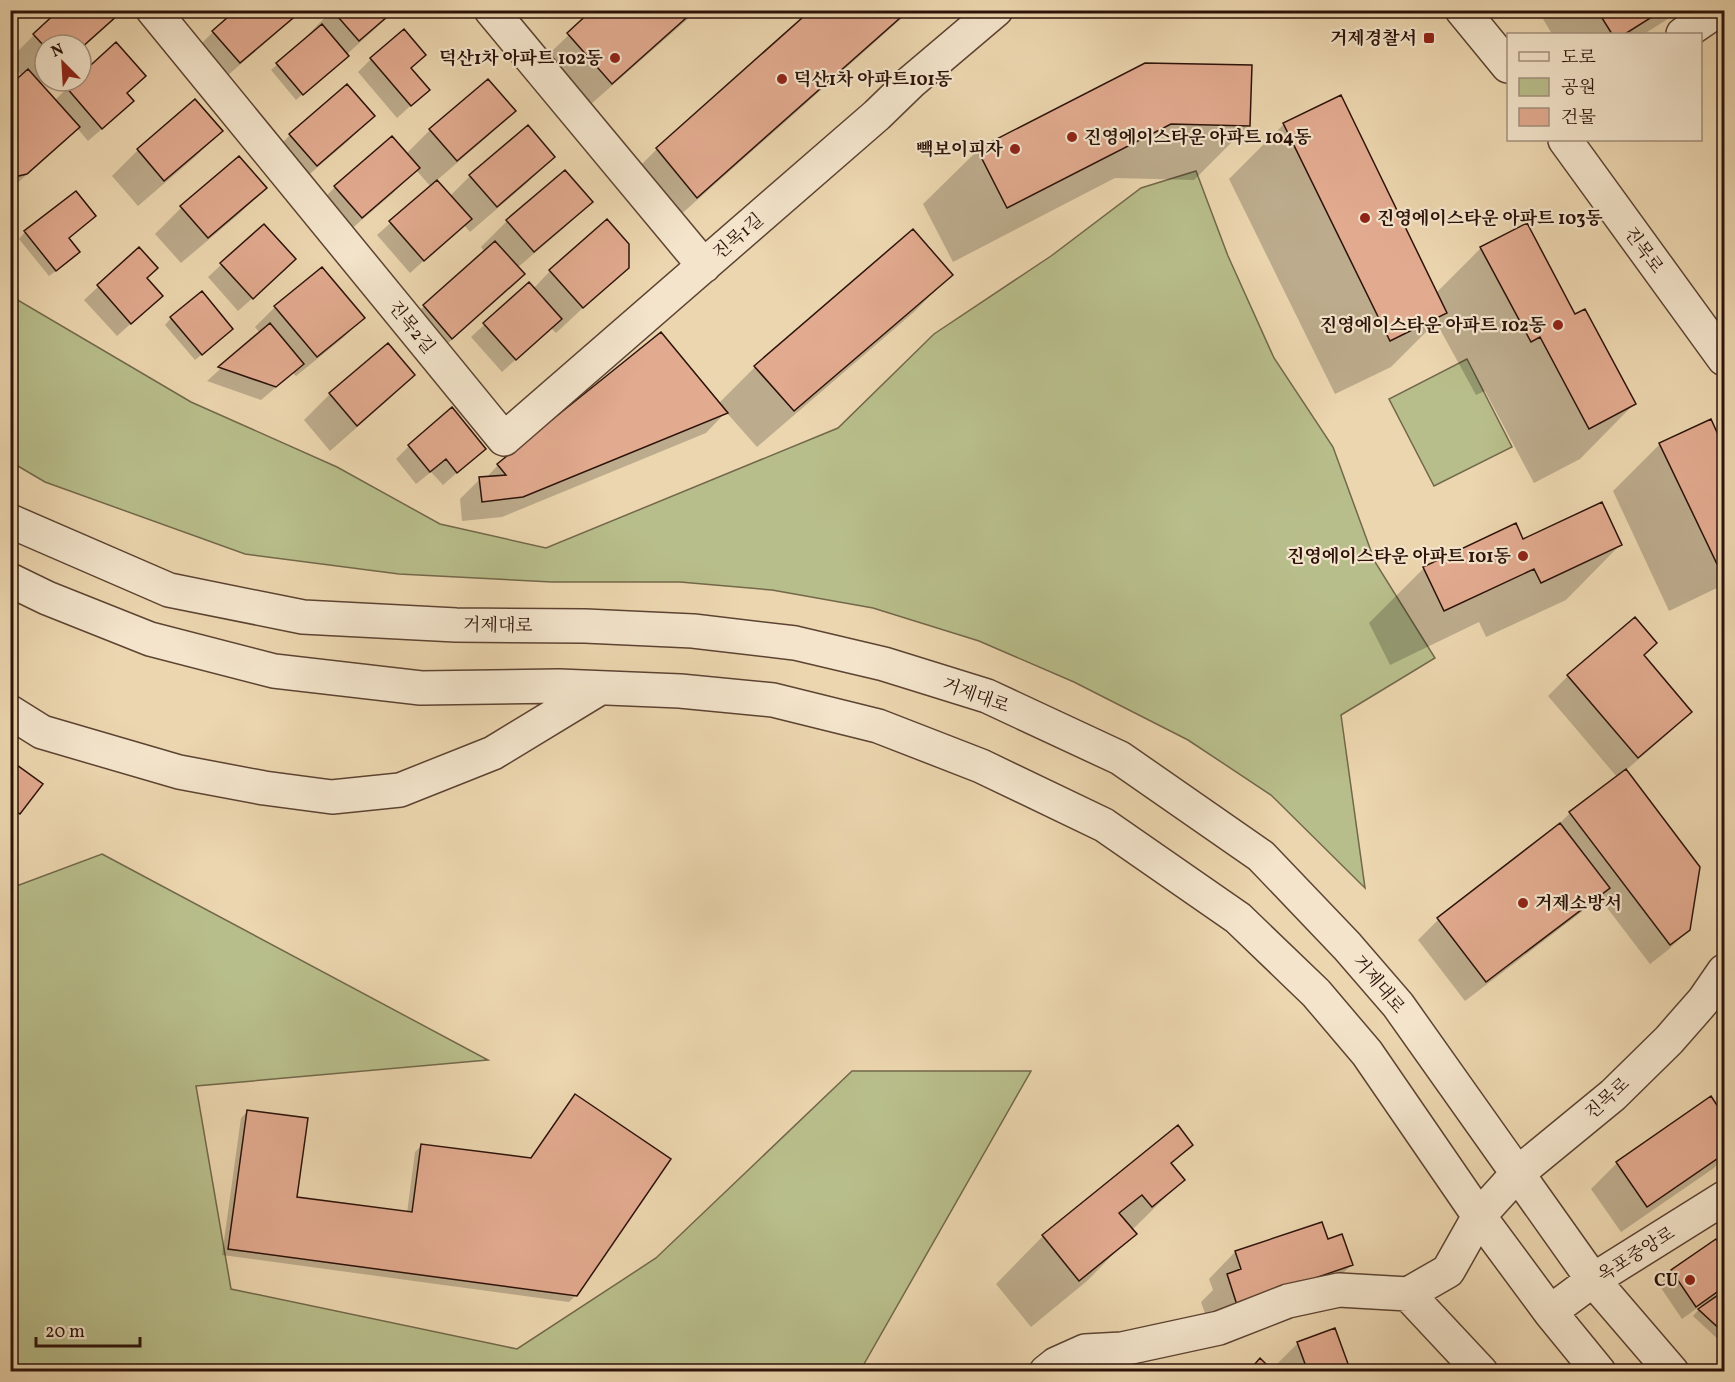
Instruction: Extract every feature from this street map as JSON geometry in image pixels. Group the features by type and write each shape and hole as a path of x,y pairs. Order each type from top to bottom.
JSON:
{"street":[{"name":"진목2길","path":"153,10 504,439 704,266"},
{"name":"진목1길","path":"491,10 704,266 877,115 911,82 996,10"},
{"path":"1462,10 1507,64"},
{"path":"1684,33 1718,10"},
{"name":"진목로","path":"1566,141 1725,359"},
{"name":"거제대로","path":"10,521 169,590 303,617 456,625 585,626 693,631 795,643 885,664 987,696 1120,758 1261,856 1347,946 1398,1005 1593,1280 1672,1371"},
{"path":"10,580 47,598 150,639 274,671 422,687 559,686 680,691 773,700 878,726 981,766 1104,825 1238,918 1316,993 1366,1053 1479,1216 1550,1312 1599,1371"},
{"path":"10,712 42,732 179,772 264,788 332,797 400,790 493,753 600,688"},
{"name":"진목로","path":"1408,1294 1448,1271 1479,1216 1518,1173 1629,1080 1669,1040 1704,1000 1725,971"},
{"name":"옥포중앙로","path":"1550,1312 1593,1280 1725,1198"},
{"path":"1047,1371 1056,1364 1085,1351 1122,1349 1219,1328 1288,1301 1339,1290 1408,1294 1481,1371"}],"green space":[{"path":"1196,171 1228,256 1274,358 1333,447 1375,562 1435,658 1341,715 1365,888 1271,795 1188,740 1074,682 979,641 873,608 772,590 680,582 552,582 399,574 245,554 45,482 11,462 11,296 191,402 337,467 440,524 546,548 838,428 934,334 1051,256 1141,188"},
{"path":"1467,359 1512,447 1434,486 1389,399"},
{"path":"102,854 488,1060 196,1086 231,1289 517,1349 656,1258 852,1071 1031,1071 860,1371 11,1371 11,888"}],"building":[{"path":"59,10 117,10 119,14 93,37 93,33 34,33"},
{"path":"236,10 297,10 299,13 240,63 212,31"},
{"path":"332,10 395,10 359,41"},
{"name":"덕산1차 아파트 102동","path":"592,10 695,10 612,84 567,33"},
{"name":"덕산1차 아파트101동","path":"811,10 909,10 697,198 656,148"},
{"path":"1597,10 1663,10 1627,33 1611,33"},
{"path":"322,24 349,56 303,95 276,63"},
{"path":"404,29 426,55 411,68 430,90 411,106 370,58"},
{"path":"116,42 146,76 127,93 134,101 102,129 71,93 93,93 93,63"},
{"name":"진영에이스타운 아파트 104동","path":"1145,63 1252,65 1250,126 1171,124 1007,208 977,149"},
{"path":"28,69 33,75 33,93 50,93 80,127 27,174 10,178 10,85"},
{"path":"488,79 516,111 457,161 429,129"},
{"path":"347,84 375,116 317,166 289,134"},
{"name":"진영에이스타운 아파트 103동","path":"1341,95 1447,313 1390,341 1283,123"},
{"path":"195,99 223,131 164,181 137,149"},
{"path":"528,125 555,157 497,207 469,175"},
{"path":"392,136 420,168 362,218 334,186"},
{"path":"239,156 267,188 208,238 180,206"},
{"path":"565,170 593,202 534,252 506,220"},
{"path":"437,180 472,219 424,261 389,221"},
{"path":"76,191 96,216 69,238 80,252 56,271 24,231"},
{"path":"607,219 629,244 629,268 583,308 549,270"},
{"name":"진영에이스타운 아파트 102동","path":"1527,223 1575,314 1585,309 1636,404 1589,429 1540,337 1531,342 1480,247"},
{"path":"264,224 296,259 253,299 220,263"},
{"path":"913,229 953,275 794,411 754,366"},
{"path":"495,241 525,274 452,339 423,305"},
{"path":"139,247 158,268 147,278 163,296 131,324 97,285"},
{"path":"322,267 365,318 317,357 274,306"},
{"path":"529,282 562,319 516,360 483,323"},
{"path":"202,291 233,329 202,355 170,317"},
{"path":"270,323 304,364 276,387 218,367"},
{"path":"661,332 728,413 523,497 482,502 479,477 506,475 497,464"},
{"path":"388,343 415,375 357,426 329,393"},
{"path":"452,407 486,449 457,473 446,459 430,472 408,445"},
{"path":"1711,419 1724,448 1724,561 1717,564 1659,443"},
{"name":"진영에이스타운 아파트 101동","path":"1602,502 1622,545 1541,583 1534,569 1444,611 1423,567 1516,523 1523,539"},
{"path":"1635,617 1657,643 1644,655 1692,712 1638,758 1567,675"},
{"path":"10,760 43,784 20,814 10,807"},
{"path":"1626,769 1700,867 1690,930 1670,945 1569,812"},
{"name":"거제소방서","path":"1560,823 1610,888 1486,982 1437,918"},
{"path":"575,1094 671,1159 577,1296 228,1249 247,1110 308,1118 297,1197 412,1212 421,1144 531,1158"},
{"path":"1711,1096 1724,1116 1724,1154 1647,1207 1616,1162"},
{"path":"1178,1125 1193,1145 1171,1163 1185,1180 1152,1207 1142,1195 1119,1213 1137,1234 1079,1281 1042,1235"},
{"path":"1322,1222 1328,1239 1342,1234 1353,1265 1237,1305 1227,1274 1241,1269 1235,1251"},
{"path":"1716,1239 1724,1251 1724,1287 1696,1307 1671,1270"},
{"path":"1724,1291 1724,1333 1698,1309"},
{"path":"1335,1328 1351,1372 1308,1372 1297,1342"},
{"path":"1260,1358 1274,1372 1248,1372"},
{"path":"939,1365 951,1372 935,1372"}],"place":[{"name":"거제경찰서","path":"1429,38"},
{"name":"덕산1차 아파트 102동","path":"615,58"},
{"name":"덕산1차 아파트101동","path":"782,79"},
{"name":"진영에이스타운 아파트 104동","path":"1072,137"},
{"name":"빽보이피자","path":"1015,149"},
{"name":"진영에이스타운 아파트 103동","path":"1365,218"},
{"name":"진영에이스타운 아파트 102동","path":"1558,325"},
{"name":"진영에이스타운 아파트 101동","path":"1523,556"},
{"name":"거제소방서","path":"1523,903"},
{"name":"CU","path":"1690,1280"}]}
